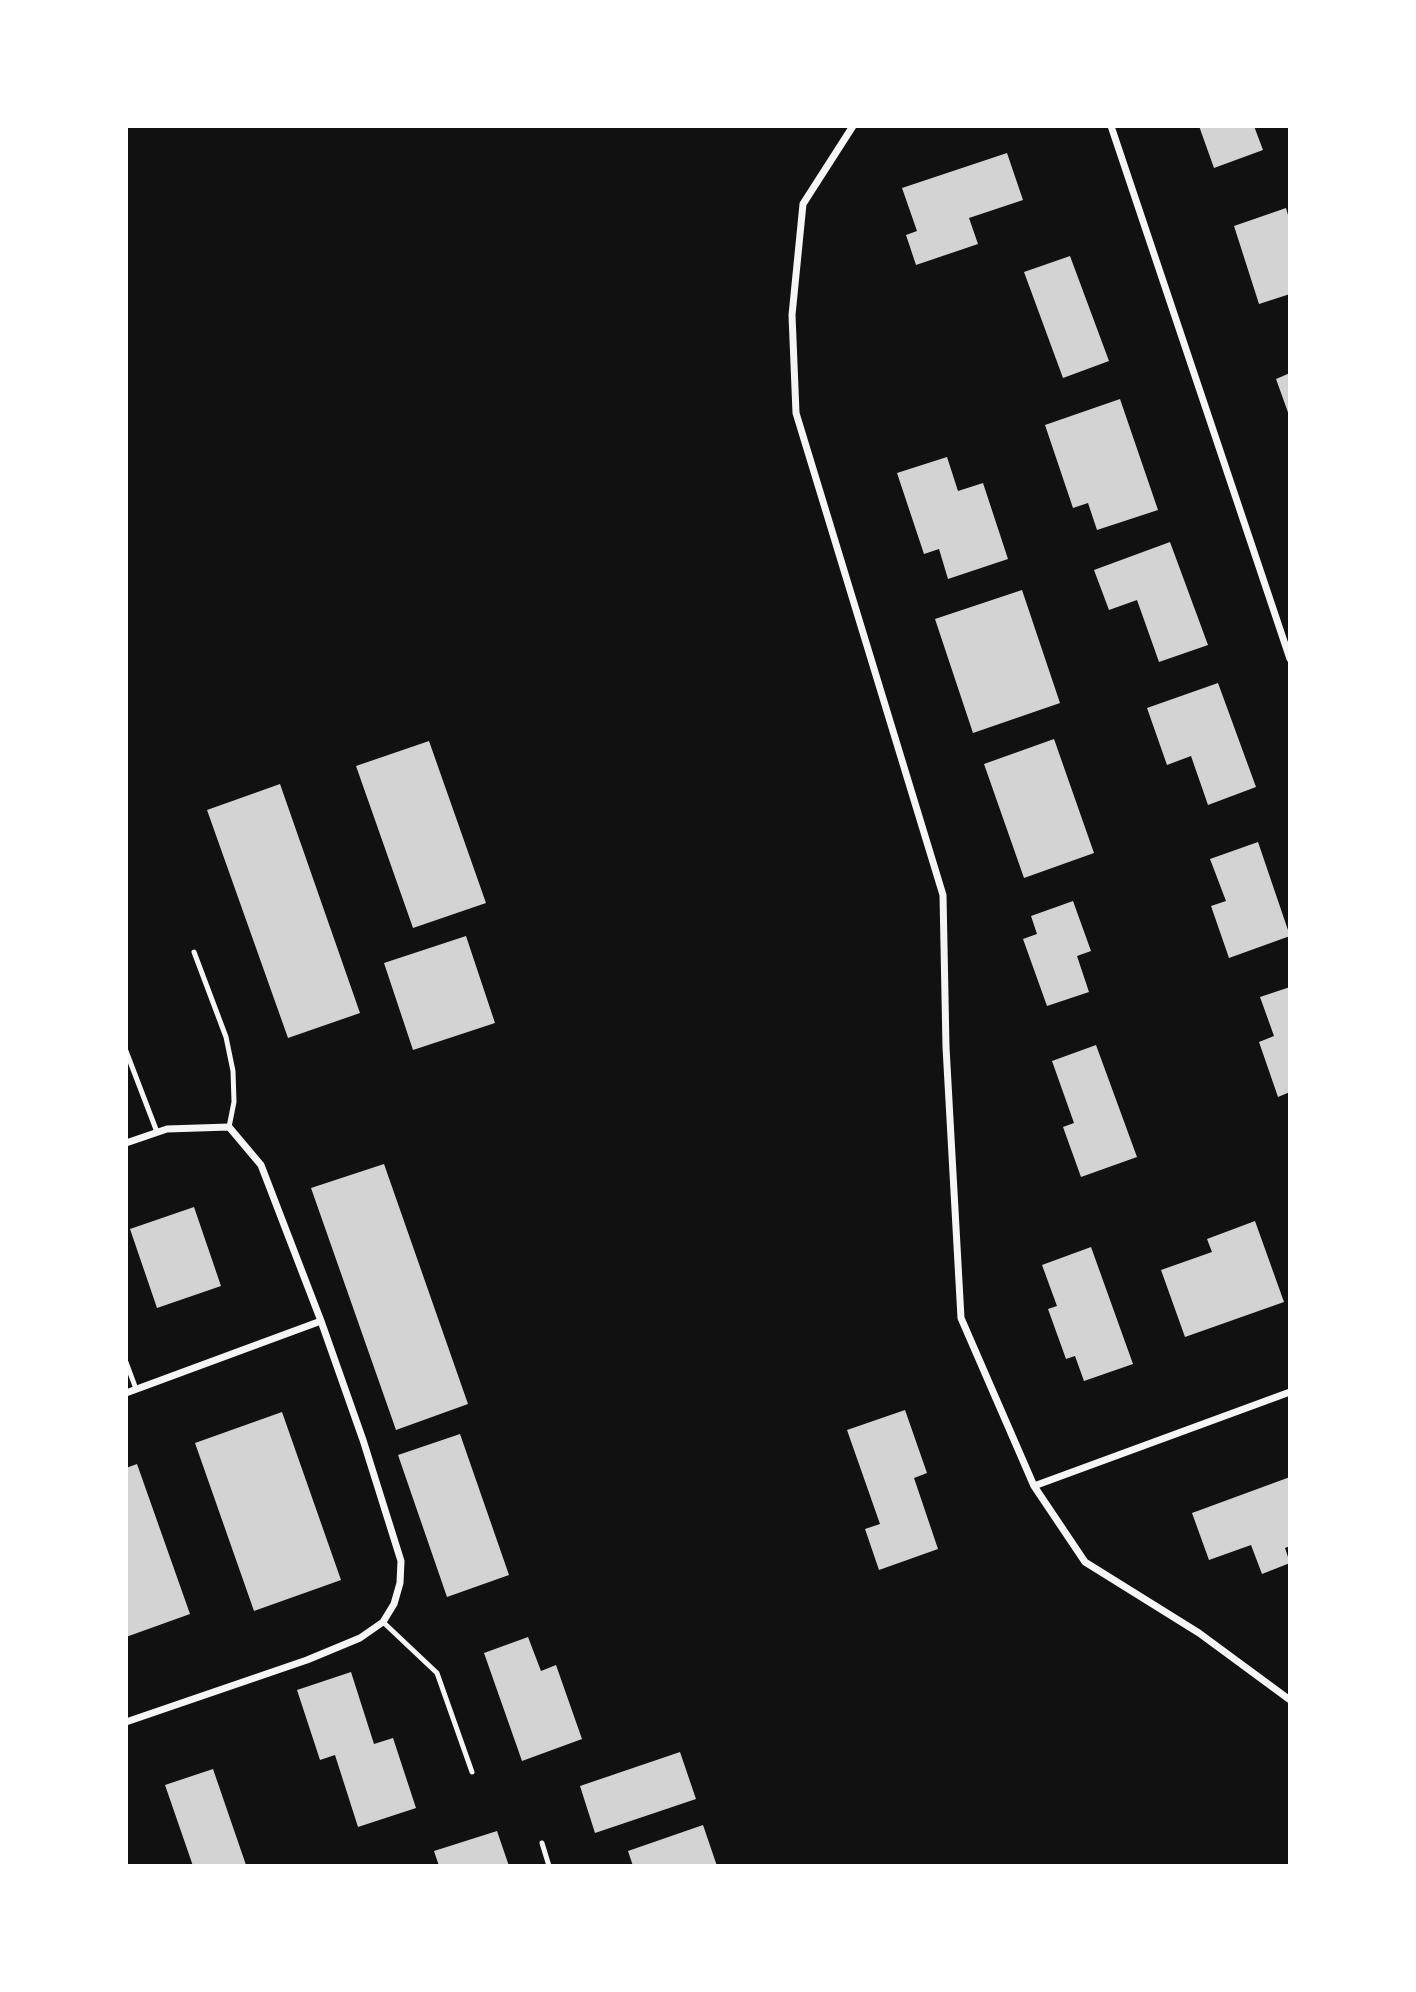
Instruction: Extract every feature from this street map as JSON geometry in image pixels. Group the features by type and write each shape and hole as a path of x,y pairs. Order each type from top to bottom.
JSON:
{"street":[{"path":"853,126 803,204 792,315 796,413 943,895 946,1047 961,1318 1034,1486 1085,1562 1199,1633 1290,1700"},
{"path":"1111,126 1290,659"},
{"path":"126,1143 166,1129 229,1127 261,1165 321,1321 363,1440 401,1561 400,1583 394,1604 383,1622 360,1638 307,1660 126,1722"},
{"path":"126,1393 321,1321"},
{"path":"1034,1486 1290,1392"}],"lane":[{"path":"194,952 226,1037 233,1071 234,1102 229,1127"},
{"path":"126,1051 157,1132"},
{"path":"126,1362 136,1390"},
{"path":"383,1622 437,1673 472,1772"},
{"path":"542,1843 549,1866"}],"building":[{"path":"1199,126 1254,126 1263,150 1214,168"},
{"path":"1007,153 1023,200 969,218 978,244 916,265 906,235 917,231 902,188"},
{"path":"1286,208 1290,222 1290,294 1259,304 1234,226"},
{"path":"1070,256 1109,361 1063,378 1024,272"},
{"path":"1290,373 1290,418 1276,379"},
{"path":"1120,399 1158,510 1097,530 1088,503 1073,508 1045,425"},
{"path":"947,457 958,491 983,483 1008,559 948,579 939,549 924,554 897,473"},
{"path":"1170,542 1208,645 1159,662 1137,600 1109,610 1094,570"},
{"path":"1022,590 1060,703 973,733 935,619"},
{"path":"1218,683 1256,787 1208,805 1191,756 1167,765 1147,708"},
{"path":"1054,739 1094,853 1024,878 984,764"},
{"path":"429,741 486,903 413,928 356,766"},
{"path":"280,784 360,1013 288,1038 207,810"},
{"path":"1258,842 1290,936 1229,958 1211,906 1226,901 1210,859"},
{"path":"1073,901 1091,951 1077,956 1089,992 1047,1006 1023,939 1037,934 1031,916"},
{"path":"466,936 495,1023 413,1050 384,963"},
{"path":"1290,987 1290,1092 1278,1097 1259,1042 1274,1036 1260,997"},
{"path":"1096,1045 1137,1157 1081,1177 1063,1127 1074,1123 1052,1061"},
{"path":"384,1164 468,1404 396,1430 311,1188"},
{"path":"194,1207 221,1286 157,1308 130,1229"},
{"path":"1255,1221 1284,1302 1185,1337 1161,1270 1212,1252 1207,1239"},
{"path":"1091,1247 1133,1364 1084,1381 1075,1356 1066,1359 1048,1309 1057,1306 1042,1265"},
{"path":"905,1410 927,1473 914,1478 938,1549 879,1570 865,1529 880,1524 847,1430"},
{"path":"282,1412 341,1580 254,1611 195,1443"},
{"path":"460,1434 509,1575 447,1597 398,1455"},
{"path":"137,1464 190,1614 126,1637 126,1468"},
{"path":"1290,1477 1290,1546 1285,1548 1290,1563 1262,1574 1251,1545 1209,1560 1192,1513"},
{"path":"528,1637 541,1671 556,1665 582,1739 522,1761 484,1653"},
{"path":"351,1672 374,1744 393,1738 416,1808 358,1827 335,1755 320,1760 297,1690"},
{"path":"680,1752 696,1799 595,1833 580,1786"},
{"path":"213,1769 246,1865 243,1866 193,1866 165,1785"},
{"path":"703,1825 717,1866 633,1866 628,1851"},
{"path":"497,1831 509,1866 439,1866 434,1851"}]}
